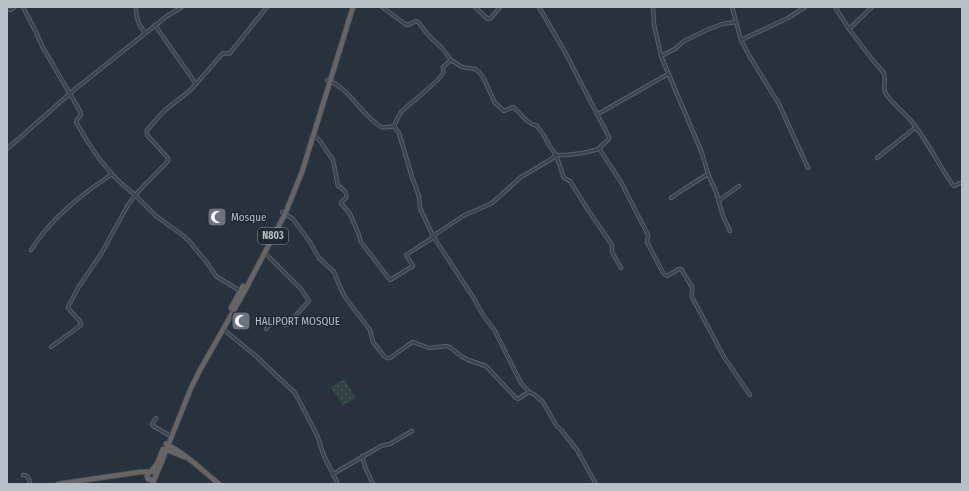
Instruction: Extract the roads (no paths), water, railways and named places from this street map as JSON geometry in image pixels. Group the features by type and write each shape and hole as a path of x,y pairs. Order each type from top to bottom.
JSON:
{"highway":[{"name":"N803","path":"300,171 350,7"},
{"name":"N803","path":"328,81 353,7"},
{"name":"N803","path":"151,480 161,464 169,435 197,368 224,326 284,213 313,135 319,111"},
{"name":"N803","path":"224,326 240,292 265,252 274,232"},
{"name":"N803","path":"150,471 157,464 166,447 191,388 214,341"},
{"path":"166,447 182,453 219,484"},
{"path":"58,484 87,482 150,471 148,473 151,480"},
{"path":"133,473 151,480"}],"street":[{"path":"8,7 10,10 15,7"},
{"path":"23,7 42,46 81,114 76,122 90,145 112,174 156,216 189,241 216,276 240,292"},
{"path":"136,7 137,21 145,33"},
{"path":"7,149 70,94 145,33 167,16 182,7"},
{"path":"51,347 81,324 68,307 78,288 101,254 135,195 168,161 168,158 148,136 147,130 163,112 192,89 223,53 230,53 266,7"},
{"path":"382,7 404,24 408,25 416,21 418,22 451,60 462,68 475,69 479,72 484,79 495,103 504,111 513,107 528,122 537,126 544,134 556,155 564,178 570,181 612,245 612,252 621,268"},
{"path":"475,7 488,19 491,18 500,7"},
{"path":"313,135 320,141 333,160 338,186 347,194 346,198 341,203 350,214 361,242 391,280 413,265 406,256 407,254 463,216 492,203 521,176 550,160 556,155 583,153 599,149 610,138 565,52 539,7"},
{"path":"653,7 654,24 661,56 702,154 730,232"},
{"path":"732,7 741,40 775,96 808,168"},
{"path":"741,40 788,18 804,7"},
{"path":"835,7 849,29 884,73 886,92 894,104 916,127 952,184 954,186 962,182"},
{"path":"849,29 872,7"},
{"path":"661,56 675,49 684,41 709,29 722,24 736,22"},
{"path":"155,25 196,84"},
{"path":"394,126 397,118 403,111 439,79 443,74 444,67 451,60"},
{"path":"598,114 668,74"},
{"path":"328,81 339,87 351,97 371,120 380,126 394,126"},
{"path":"394,126 399,133 419,196 420,208 433,236 473,297 507,354 517,375 529,392 543,402 556,425 576,450 596,484"},
{"path":"877,158 916,127"},
{"path":"599,149 621,182 648,235 647,242 662,272 668,276 681,269 692,287 692,297 724,357 750,395"},
{"path":"31,250 45,230 64,211 112,174"},
{"path":"671,198 684,188 708,174"},
{"path":"718,201 739,186"},
{"path":"284,213 293,219 310,242 319,258 334,272 345,297 370,330 373,342 384,356 390,358 413,342 429,348 447,346 460,356 486,366 516,398 518,399 529,392"},
{"path":"265,252 301,289 309,301 287,325 277,318 266,329"},
{"path":"224,326 295,393 317,435 324,456 337,484"},
{"path":"156,418 152,424 153,426 169,435"},
{"path":"333,474 380,446 394,441 412,431"},
{"path":"362,456 365,467 373,484"},
{"path":"23,475 28,477 30,484"}],"place":[{"name":"Mosque","path":"217,217"},
{"name":"HALIPORT MOSQUE","path":"241,321"}]}
